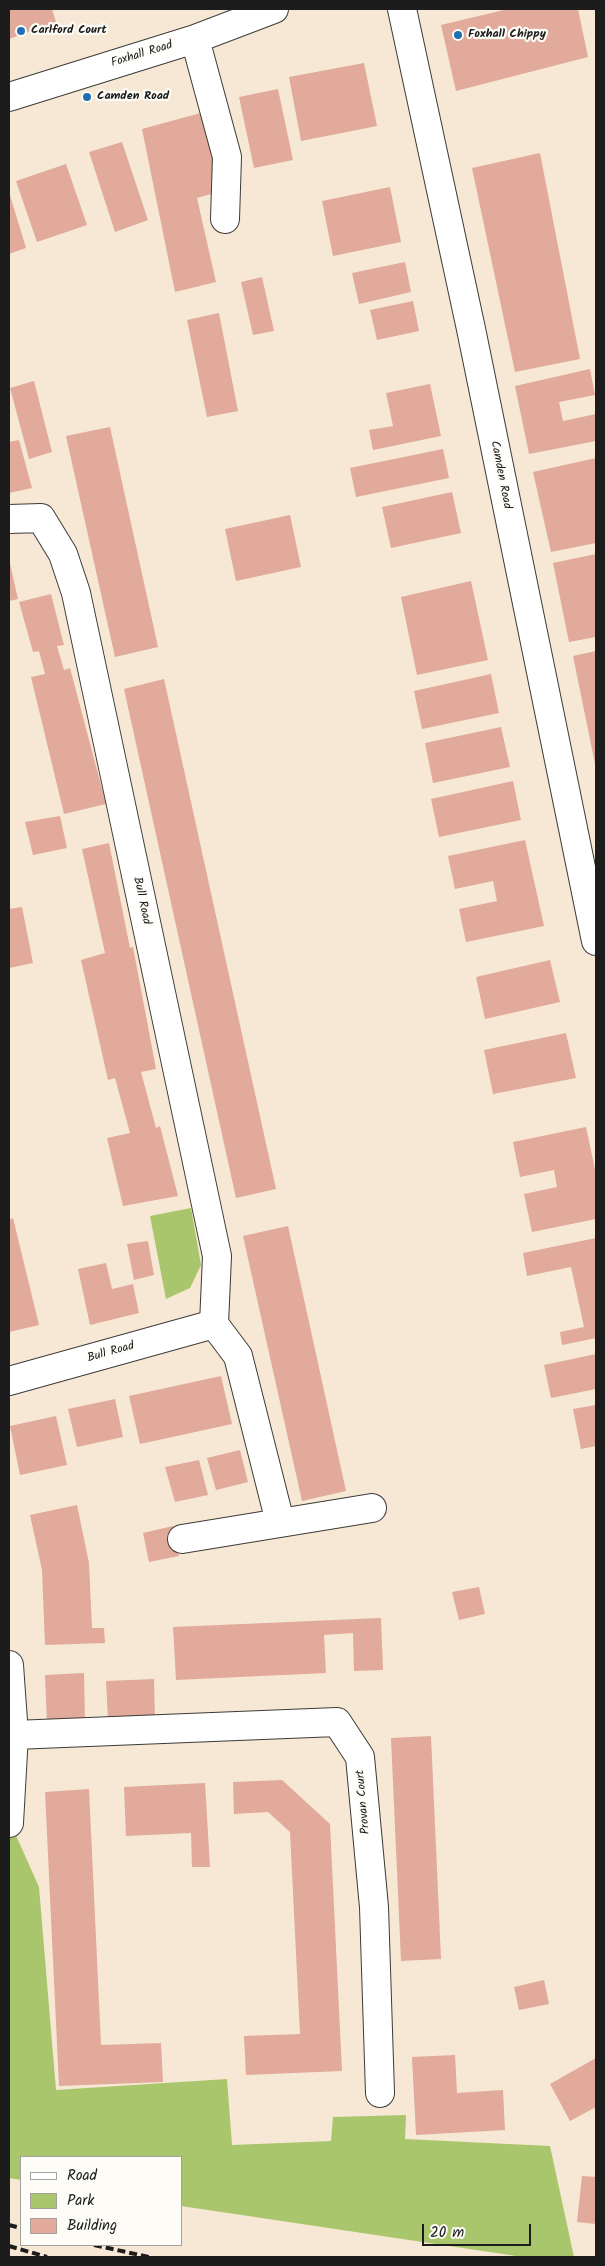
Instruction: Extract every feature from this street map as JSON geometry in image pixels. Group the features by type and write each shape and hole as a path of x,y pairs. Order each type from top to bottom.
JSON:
{"street":[{"name":"Foxhall Road","path":"9,97 195,39 274,9"},
{"name":"Camden Road","path":"402,9 471,329 596,941"},
{"path":"195,39 227,157 226,219"},
{"name":"Bull Road","path":"9,519 41,518 63,554 76,593 217,1256 214,1324 9,1381"},
{"path":"214,1324 238,1356 280,1522"},
{"path":"182,1539 372,1508"},
{"path":"9,1665 14,1735 9,1824"},
{"name":"Provan Court","path":"14,1735 337,1722 360,1757 374,1907 380,2093"}],"green space":[{"path":"191,1208 201,1265 190,1288 166,1299 150,1216"},
{"path":"10,1822 39,1887 56,2090 227,2079 232,2145 331,2141 333,2117 406,2115 405,2139 550,2146 574,2257 523,2257 182,2206 182,2156 20,2156 20,2180 9,2178"}],"building":[{"name":"Carlford Court","path":"9,9 52,9 56,22 9,39"},
{"path":"508,9 578,9 588,57 456,91 441,25"},
{"path":"364,63 377,126 301,141 289,77"},
{"path":"278,89 293,160 254,168 239,97"},
{"path":"208,111 219,192 197,198 216,282 175,292 142,129"},
{"path":"122,142 148,220 115,232 89,152"},
{"path":"540,153 580,359 515,372 472,168"},
{"path":"66,164 87,225 37,242 16,181"},
{"path":"390,187 401,242 333,256 322,201"},
{"path":"9,192 26,248 9,254"},
{"path":"405,262 411,292 359,304 352,273"},
{"path":"262,277 274,331 253,335 241,282"},
{"path":"413,301 419,331 377,340 370,310"},
{"path":"219,313 238,411 207,417 187,320"},
{"path":"590,369 595,395 559,402 563,421 596,414 596,441 529,454 515,386"},
{"path":"34,381 52,452 29,459 10,388"},
{"path":"430,384 441,436 373,450 369,430 393,426 386,393"},
{"path":"110,427 158,647 115,657 66,436"},
{"path":"19,440 32,488 9,493 9,442"},
{"path":"443,449 449,478 356,497 350,468"},
{"path":"596,458 596,543 551,552 533,472"},
{"path":"452,492 461,533 391,548 382,507"},
{"path":"290,515 301,567 236,581 225,529"},
{"path":"596,554 596,637 569,642 553,563"},
{"path":"9,559 18,599 9,601"},
{"path":"471,581 488,660 417,675 401,597"},
{"path":"51,594 64,645 57,646 64,670 70,668 106,804 64,814 31,677 45,674 39,651 33,652 19,602"},
{"path":"596,651 596,764 595,764 573,656"},
{"path":"491,674 499,713 422,729 414,691"},
{"path":"164,679 276,1189 236,1198 124,689"},
{"path":"501,727 510,767 433,783 425,743"},
{"path":"513,781 521,820 439,837 431,799"},
{"path":"60,816 67,848 33,855 25,822"},
{"path":"525,840 544,926 466,942 459,909 497,901 493,881 455,889 448,856"},
{"path":"109,843 130,948 133,947 156,1069 141,1072 156,1128 160,1126 178,1196 123,1206 107,1138 130,1133 115,1078 108,1080 81,960 105,953 82,849"},
{"path":"22,907 33,963 9,968 9,909"},
{"path":"550,960 560,1002 485,1019 476,977"},
{"path":"566,1033 576,1078 493,1094 484,1050"},
{"path":"586,1127 596,1174 596,1219 532,1232 524,1194 557,1187 554,1170 520,1177 513,1142"},
{"path":"13,1218 39,1325 9,1332 9,1220"},
{"path":"288,1226 346,1491 302,1501 243,1236"},
{"path":"596,1238 596,1338 562,1345 560,1332 584,1327 571,1267 527,1276 523,1253"},
{"path":"148,1241 154,1275 134,1280 127,1244"},
{"path":"106,1263 112,1289 133,1284 139,1313 90,1325 78,1269"},
{"path":"596,1354 596,1389 551,1398 544,1365"},
{"path":"221,1376 232,1424 140,1444 129,1396"},
{"path":"115,1399 123,1437 77,1447 68,1409"},
{"path":"596,1405 596,1446 581,1449 573,1409"},
{"path":"56,1416 67,1465 20,1475 10,1426"},
{"path":"240,1450 248,1482 216,1490 207,1458"},
{"path":"199,1460 208,1495 175,1502 165,1467"},
{"path":"77,1505 89,1563 92,1628 104,1628 105,1643 45,1645 42,1570 30,1515"},
{"path":"173,1526 179,1556 149,1562 143,1533"},
{"path":"479,1587 485,1614 459,1620 452,1592"},
{"path":"381,1618 383,1670 354,1671 353,1633 324,1635 326,1673 176,1680 173,1627"},
{"path":"84,1673 85,1721 47,1723 45,1675"},
{"path":"154,1679 155,1718 108,1720 106,1681"},
{"path":"431,1736 441,1959 401,1961 391,1738"},
{"path":"282,1780 330,1824 342,2071 246,2075 244,2036 300,2034 290,1832 268,1812 234,1814 233,1782"},
{"path":"205,1783 210,1867 192,1867 191,1833 126,1836 124,1787"},
{"path":"89,1789 101,2045 161,2043 163,2082 59,2086 45,1792"},
{"path":"544,1980 549,2004 519,2010 514,1987"},
{"path":"455,2055 457,2093 503,2090 505,2130 416,2135 412,2057"},
{"path":"596,2058 596,2107 570,2121 550,2084"},
{"path":"582,2176 596,2177 596,2224 577,2222"}],"railway":[{"path":"9,2225 20,2228"},
{"path":"9,2246 47,2257"},
{"path":"99,2246 149,2257"}],"place":[{"name":"Carlford Court","path":"21,31"},
{"name":"Foxhall Chippy","path":"458,35"},
{"name":"Camden Road","path":"87,97"}]}
